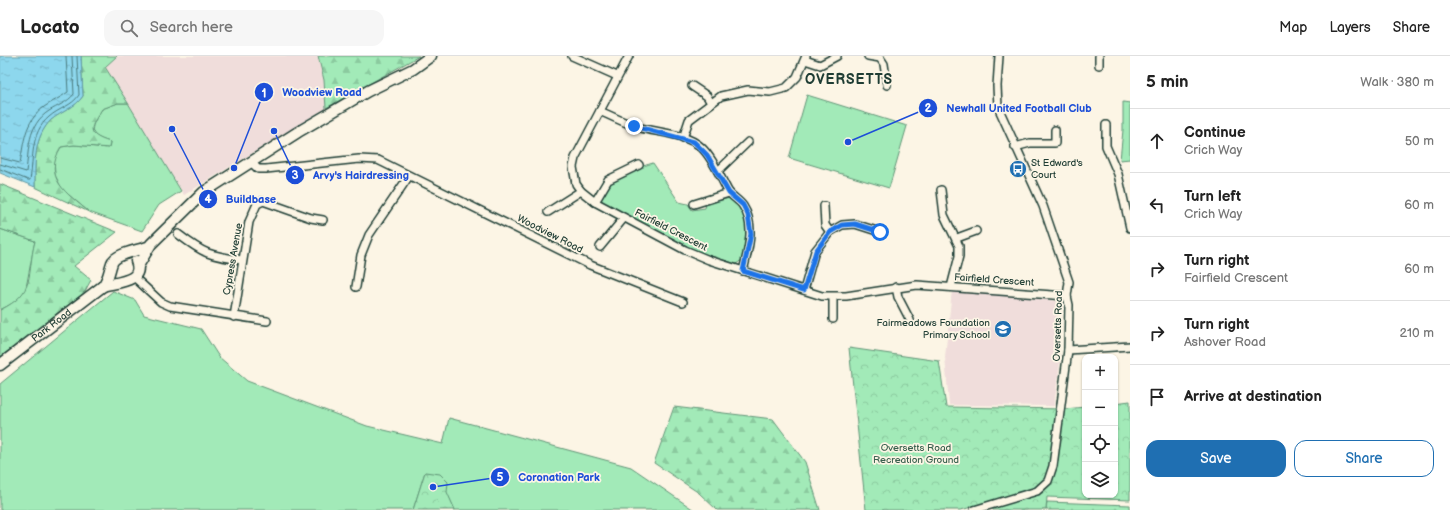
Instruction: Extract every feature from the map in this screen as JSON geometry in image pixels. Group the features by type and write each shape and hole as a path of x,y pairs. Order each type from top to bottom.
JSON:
{"main road":[{"name":"Park Road","path":"103,286 130,280 134,277 148,247 184,209 204,192 350,101 413,69 431,56"},
{"name":"Park Road","path":"0,365 103,286 109,277 111,264 117,256 148,247"},
{"path":"126,254 134,258 138,266"},
{"path":"111,268 114,277 122,281"}],"street":[{"path":"572,56 617,76"},
{"path":"548,212 581,191 574,176 573,167 575,158 617,76 629,56"},
{"path":"683,138 689,120 721,96 737,91 748,90 770,92 786,88 797,77 806,58 820,65 837,56"},
{"path":"868,56 881,57 884,64 887,85"},
{"name":"Oversetts Road","path":"974,510 1037,491 1048,480 1053,466 1068,350 1069,305 1067,296 1069,282 1043,206 998,107 997,86 999,56"},
{"path":"1099,56 1099,65"},
{"path":"692,86 707,96 711,103"},
{"path":"600,111 634,126 694,142 701,148 718,171 729,193 743,205 750,223 751,234 743,271"},
{"path":"1106,125 1106,146 1127,197 1130,228"},
{"path":"1015,147 1030,143 1055,143 1055,130"},
{"path":"718,171 748,142"},
{"name":"Woodview Road","path":"251,162 258,169 369,158 390,164 409,176 590,265 683,302"},
{"path":"595,202 608,180 639,165"},
{"path":"356,287 361,255 369,235 409,176"},
{"path":"941,190 944,215 957,238 959,246 959,256 951,287"},
{"name":"Fairfield Crescent","path":"581,191 595,202 685,250 743,271 822,296 833,297 917,285 1067,296"},
{"path":"694,204 729,193"},
{"name":"Cypress Avenue","path":"234,317 248,222 257,204 263,201 310,218 324,220"},
{"path":"824,206 825,225 830,232"},
{"path":"600,247 624,218"},
{"path":"804,290 816,251 830,232 842,225 855,224 880,232"},
{"path":"957,238 976,231"},
{"path":"178,234 201,251 215,256 242,260"},
{"path":"134,277 161,302 170,306 267,321"},
{"path":"896,287 898,297 910,320"},
{"path":"832,319 833,297"},
{"path":"1068,350 1130,346"}],"shaded area":[{"path":"117,56 318,56 324,80 326,108 184,195 105,67"},
{"name":"Fairmeadows Foundation Primary School","path":"952,290 1057,301 1060,363 1054,406 949,405 945,357"}],"green space":[{"path":"81,56 117,56 105,67 128,103 118,103 102,109 95,121 92,130 93,133 110,142 109,148 74,145 61,147 56,158 54,168 56,177 60,184 65,192 89,212 35,187 36,152 45,127 51,120 80,100 83,96"},
{"path":"318,56 419,56 326,108 324,80"},
{"path":"807,95 907,126 889,188 789,158"},
{"path":"1123,102 1130,103 1130,159 1120,160 1123,130"},
{"path":"118,103 128,103 181,191 159,205 142,231 89,212 62,189 55,175 54,158 61,147 74,145 109,148 110,142 97,136 92,130 102,109"},
{"path":"653,163 679,202 688,204 692,210 705,208 706,203 730,198 737,205 742,212 747,226 746,242 742,260 736,264 692,250 598,199 609,184 621,175 635,168"},
{"path":"0,184 117,232 74,266 91,280 84,293 0,357 0,310 20,297 25,289 30,273 35,241 0,229"},
{"path":"0,229 35,241 25,293 13,303 0,310"},
{"path":"113,291 135,300 144,315 201,329 219,357 247,381 367,426 443,444 449,418 631,467 694,510 455,510 446,492 425,472 413,510 0,510 0,384"},
{"name":"Oversetts Road Recreation Ground","path":"849,348 939,361 946,407 1065,409 1082,407 1082,498 1118,498 1118,403 1130,401 1130,500 1047,497 1046,510 993,510 992,501 961,510 866,510"},
{"path":"674,407 773,419 805,462 820,510 717,510 699,493 654,463"},
{"path":"425,472 440,474 448,482 447,492 455,510 413,510"},
{"path":"1047,502 1130,505 1130,510 1046,510"}],"water":[{"path":"0,56 81,56 83,96 72,106 51,120 45,127 36,152 35,187 0,173"}],"place":[{"name":"Buildbase","path":"172,129"},
{"name":"Arvy's Hairdressing","path":"274,131"},
{"name":"Newhall United Football Club","path":"848,142"},
{"name":"Woodview Road","path":"234,168"},
{"name":"St Edward's Court","path":"1018,169"},
{"name":"Fairmeadows Foundation Primary School","path":"1003,329"},
{"name":"Coronation Park","path":"433,487"}],"district":[{"name":"OVERSETTS","path":"849,79"}],"route":[{"path":"634,126 694,142 707,155 718,171 729,193 743,205 748,215 751,234 743,271 804,290 816,251 830,232 842,225 855,224 880,232"}]}
